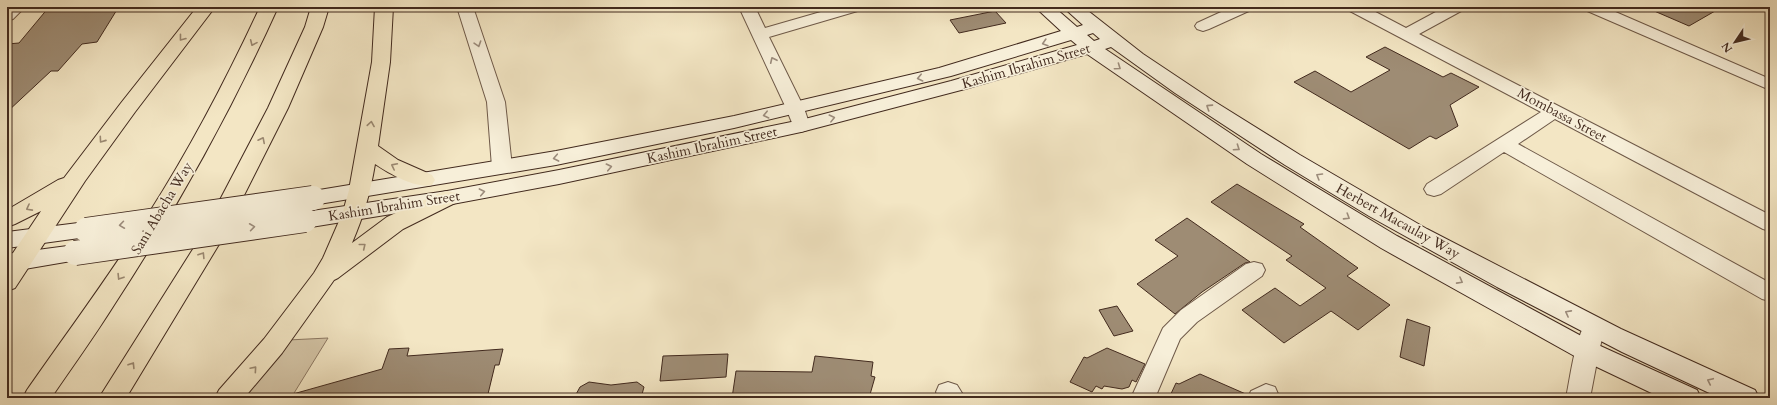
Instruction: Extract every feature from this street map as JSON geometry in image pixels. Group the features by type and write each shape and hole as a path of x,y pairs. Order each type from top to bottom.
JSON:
{"highway":[{"path":"7,282 13,263 106,135 206,7"},
{"name":"Sani Abacha Way","path":"36,398 115,284 190,163 248,55 269,7"},
{"path":"112,398 210,241 278,108 314,27 320,7"},
{"path":"228,398 273,346 322,279 334,259 357,201 381,62 384,7"},
{"path":"367,148 390,165 424,180"},
{"path":"7,219 31,207 74,180"},
{"path":"322,279 376,235 395,223 447,198"}],"main road":[{"name":"Herbert Macaulay Way","path":"1044,7 1074,34 1113,41 1185,92 1271,147 1404,227 1594,327 1746,398"},
{"name":"Herbert Macaulay Way","path":"1072,7 1093,37 1167,101 1254,159 1389,242 1587,351 1688,398"},
{"name":"Kashim Ibrahim Street","path":"7,240 313,198 357,201 447,198 559,177 798,117 1074,34"},
{"name":"Kashim Ibrahim Street","path":"13,263 305,220 357,201 424,180 610,147 798,117 958,85 1093,37"}],"street":[{"path":"7,16 17,7"},
{"path":"465,7 496,102 502,167"},
{"path":"748,7 798,117"},
{"path":"761,34 855,7"},
{"path":"1203,26 1245,7"},
{"name":"Mombassa Street","path":"1354,7 1770,224"},
{"path":"1407,34 1457,7"},
{"path":"1591,7 1770,85"},
{"path":"1434,189 1555,112"},
{"path":"1504,144 1770,293"},
{"path":"1143,398 1171,334 1189,316 1254,270"},
{"path":"1578,398 1587,351 1594,327"}],"shaded area":[{"path":"328,338 291,398 239,398 288,340"}],"building":[{"path":"49,7 118,8 97,42 82,44 58,71 51,71 7,112 7,44 19,43"},
{"path":"1645,7 1722,7 1689,26"},
{"path":"995,11 1006,23 959,33 950,20"},
{"path":"1385,47 1443,77 1451,73 1479,87 1450,105 1458,126 1436,139 1430,136 1409,149 1294,82 1315,71 1351,92 1390,70 1366,57"},
{"path":"1237,184 1304,224 1300,227 1358,268 1347,276 1390,305 1358,330 1331,311 1284,343 1242,310 1275,288 1300,306 1326,288 1286,260 1292,256 1211,202"},
{"path":"1187,218 1250,262 1245,263 1202,292 1175,314 1137,284 1178,256 1155,240"},
{"path":"1117,306 1133,331 1114,336 1099,310"},
{"path":"1407,319 1430,327 1424,366 1400,357"},
{"path":"409,348 407,356 503,349 499,365 495,365 488,394 432,398 294,398 293,394 382,369 389,349"},
{"path":"1107,348 1145,364 1136,382 1132,380 1129,387 1122,389 1104,386 1102,389 1096,386 1092,392 1070,382 1084,357 1087,358"},
{"path":"728,354 726,377 660,381 663,356"},
{"path":"815,356 873,362 871,376 875,377 869,398 732,398 736,371 812,372"},
{"path":"1200,374 1248,395 1247,398 1169,398 1176,383 1179,384"},
{"path":"589,382 611,385 637,382 644,387 641,398 574,398 580,387"}]}
